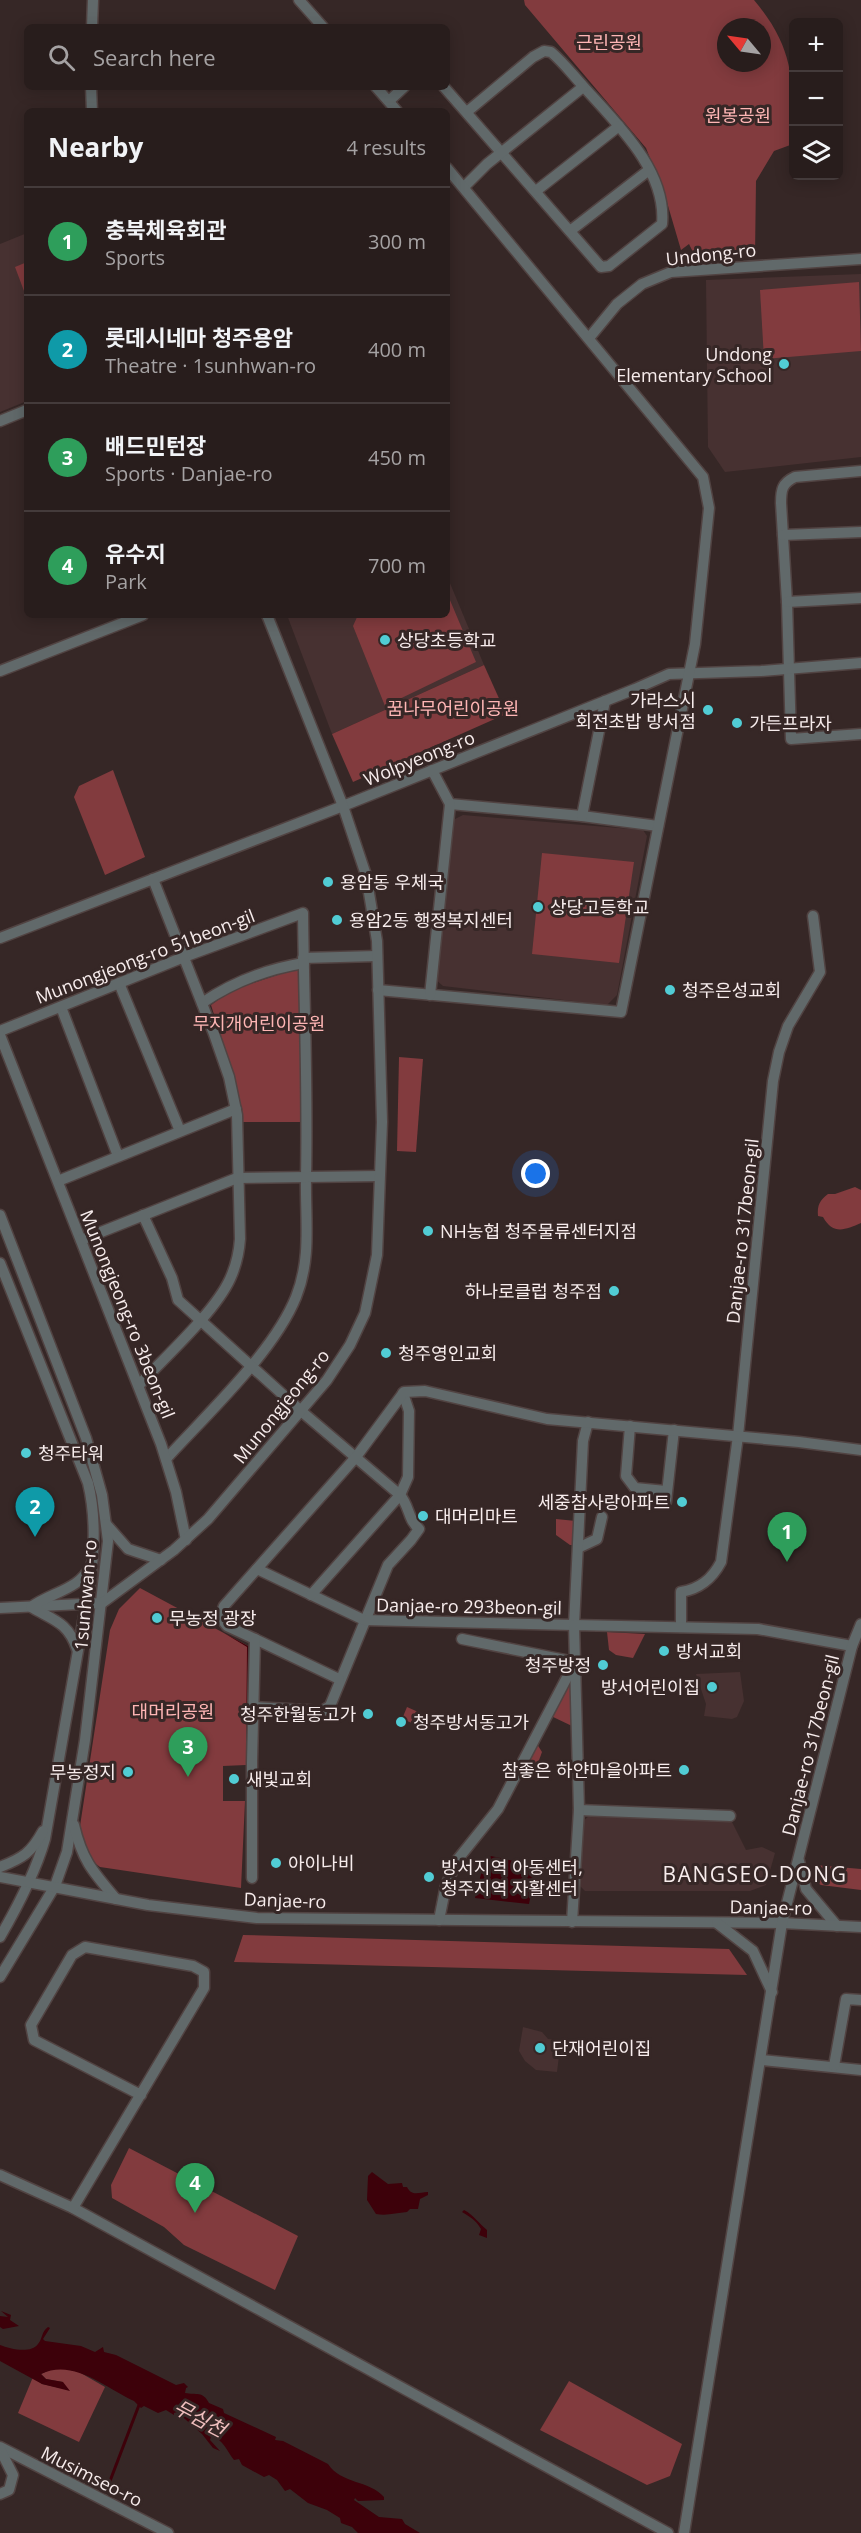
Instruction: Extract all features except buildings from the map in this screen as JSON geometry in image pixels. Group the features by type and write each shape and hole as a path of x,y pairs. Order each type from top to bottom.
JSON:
{"street":[{"path":"92,24 93,0"},
{"path":"299,0 320,24"},
{"path":"447,90 468,111 500,153 537,191 601,267 609,266 662,224 663,212 644,158 564,63 551,52 544,51 533,57 468,111"},
{"path":"464,187 500,153 583,87"},
{"path":"91,90 92,108"},
{"path":"379,90 395,108"},
{"path":"389,101 401,90"},
{"path":"537,191 619,126"},
{"path":"570,231 649,170"},
{"path":"378,990 621,1012 695,644 709,508 703,477 450,171"},
{"name":"Undong-ro","path":"589,338 617,304 642,284 671,272 861,259"},
{"path":"0,421 24,411"},
{"path":"861,471 795,477 787,480 781,488 787,602 790,739 861,734"},
{"path":"783,535 861,532"},
{"path":"787,602 861,598"},
{"path":"0,671 135,618"},
{"name":"Munongjeong-ro","path":"102,1603 161,1560 208,1519 327,1380 350,1345 365,1313 377,1254 382,1122 377,941 366,875 343,806 268,618"},
{"name":"Wolpyeong-ro","path":"0,938 343,806 669,674 789,669 861,663"},
{"path":"582,816 605,701"},
{"path":"430,995 450,804 432,770"},
{"path":"450,804 582,816 658,826"},
{"path":"139,1385 216,1302 226,1287 238,1258 240,1239 236,1109 229,1077 153,879"},
{"name":"Munongjeong-ro 51beon-gil","path":"0,1033 184,957 303,913"},
{"name":"Munongjeong-ro 3beon-gil","path":"166,1459 250,1366 281,1326 296,1297 304,1271 308,1233 306,1178 308,1136 303,913"},
{"name":"Danjae-ro 317beon-gil","path":"681,1628 681,1592 699,1587 714,1576 722,1562 738,1436 774,1081 779,1052 788,1026 820,972 813,916"},
{"path":"202,1003 250,977 282,966 303,961 377,956"},
{"path":"119,983 180,1131"},
{"path":"61,1007 118,1156"},
{"name":"Munongjeong-ro 3beon-gil","path":"0,1033 139,1385 166,1459 186,1540"},
{"path":"58,1182 236,1109"},
{"path":"81,1240 237,1178 380,1176"},
{"name":"1sunhwan-ro","path":"0,1215 86,1438 100,1484 108,1541 102,1603 67,1852 55,1886 0,1977"},
{"path":"143,1215 172,1278 178,1300 301,1411 400,1495 408,1504 411,1521 419,1528 387,1565 339,1678 330,1706 322,1711 253,1707"},
{"name":"1sunhwan-ro","path":"0,1263 88,1483 94,1518 93,1559 49,1820 39,1862 0,1937"},
{"path":"339,1678 227,1626 220,1617 224,1606 356,1457 403,1393 425,1391 547,1419 738,1436 861,1450"},
{"path":"311,1595 400,1495 408,1477 409,1411 403,1393"},
{"name":"Danjae-ro 293beon-gil","path":"579,1810 574,1625 580,1547 583,1441 588,1422"},
{"path":"630,1426 626,1476 635,1488 666,1496 674,1430"},
{"path":"580,1547 597,1539 602,1517"},
{"path":"106,1524 128,1549 161,1560"},
{"path":"31,1607 43,1598 75,1584 89,1569 93,1559"},
{"path":"256,1569 364,1620"},
{"path":"0,1608 102,1603"},
{"path":"31,1607 63,1624 74,1639 77,1649"},
{"name":"Danjae-ro 293beon-gil","path":"364,1620 709,1628"},
{"name":"Danjae-ro 317beon-gil","path":"684,2533 782,1923 852,1646 861,1624"},
{"name":"Danjae-ro 317beon-gil","path":"709,1628 758,1629 852,1646"},
{"name":"Danjae-ro","path":"252,1878 255,1639"},
{"name":"Danjae-ro 293beon-gil","path":"462,1639 575,1662"},
{"name":"Danjae-ro 293beon-gil","path":"439,1920 446,1885 458,1859 498,1809 575,1662"},
{"path":"572,1922 579,1810 730,1816"},
{"path":"0,1867 16,1861 33,1850 49,1820"},
{"path":"72,1820 79,1850 88,1865 116,1899"},
{"path":"798,1857 806,1889 837,1926"},
{"name":"Danjae-ro","path":"0,1877 148,1905 257,1918 782,1923 861,1928"},
{"path":"717,1923 753,1951 772,1992"},
{"path":"73,2208 141,2095 204,1988 204,1972 193,1966 85,1947 72,1955 31,2025 34,2040 141,2095"},
{"path":"834,2066 846,1999 861,2000"},
{"path":"761,2060 861,2070"},
{"path":"0,2175 73,2208 668,2533"},
{"path":"0,2448 13,2475 9,2490 0,2494"},
{"name":"Musimseo-ro","path":"0,2448 168,2533"}],"shaded area":[{"path":"24,234 24,402 0,412 0,244"},
{"name":"Undong Elementary School","path":"861,274 861,457 725,472 708,447 706,280"},
{"name":"상당초등학교","path":"450,583 484,665 332,734 288,618 450,618"},
{"name":"상당고등학교","path":"463,815 643,830 647,836 617,995 607,1005 443,986 435,979 453,820"},
{"path":"740,1672 744,1701 737,1717 732,1719 704,1716 706,1704 696,1674"},
{"path":"590,1815 732,1822 746,1850 762,1847 775,1853 766,1885 750,1891 585,1891 578,1884 581,1823"},
{"name":"단재어린이집","path":"523,2027 542,2032 548,2039 561,2040 557,2072 536,2070 525,2061 519,2051"}],"green space":[{"path":"524,0 754,0 768,18 717,18 717,72 771,72 771,23 785,51 789,68 789,145 774,151 756,181 755,255 695,256 689,244 681,250 666,199 646,148 525,5"},
{"path":"24,263 24,291 15,267"},
{"path":"859,282 861,351 764,359 760,290"},
{"path":"450,600 476,662 385,706 353,626 357,618 450,618"},
{"name":"꿈나무어린이공원","path":"484,665 506,714 353,782 332,734"},
{"path":"113,770 145,857 105,875 74,797 79,786"},
{"path":"542,853 634,862 619,963 532,954"},
{"name":"무지개어린이공원","path":"298,968 303,1122 242,1122 228,1058 211,1005 232,990"},
{"path":"399,1057 423,1059 416,1152 397,1151"},
{"path":"855,1187 861,1190 861,1223 845,1229 835,1229 823,1217 818,1216 820,1203 828,1194"},
{"path":"556,1519 576,1521 577,1545 570,1545 556,1535"},
{"name":"대머리공원","path":"140,1588 248,1646 246,1765 223,1766 223,1801 245,1801 241,1888 100,1867 88,1854 84,1843 80,1826 110,1630 119,1609"},
{"path":"607,1632 645,1634 633,1658 616,1655 609,1650"},
{"path":"572,1673 572,1726 551,1716"},
{"path":"407,1707 425,1715 423,1724 417,1725 402,1719"},
{"path":"537,1744 542,1752 538,1763 524,1763"},
{"path":"815,1865 861,1869 861,1890 821,1885 812,1880"},
{"path":"243,1935 729,1949 747,1975 234,1962"},
{"path":"129,2148 298,2236 275,2290 184,2245 164,2227 112,2198 111,2185"},
{"path":"62,2368 79,2372 105,2387 79,2442 18,2413 33,2377 42,2384 60,2388 63,2382 46,2379 41,2374"},
{"path":"569,2381 682,2444 670,2476 647,2485 540,2430"}],"water":[{"path":"224,1633 248,1646 246,1765 247,1647"},
{"path":"491,1856 536,1866 529,1904 475,1898 483,1866"},
{"path":"372,2172 388,2184 402,2183 403,2187 407,2187 411,2192 428,2192 428,2195 420,2199 418,2209 384,2215 376,2214 367,2200 368,2176"},
{"path":"464,2210 487,2230 487,2238 479,2235 481,2229 475,2221 462,2212"},
{"path":"1,2311 11,2315 10,2320 19,2326 3,2329 0,2327 0,2316 8,2317"},
{"name":"무심천","path":"48,2327 50,2328 43,2339 45,2341 81,2346 95,2352 103,2347 104,2352 116,2355 176,2385 184,2383 188,2387 185,2393 202,2395 209,2403 223,2409 224,2413 328,2464 347,2479 371,2487 384,2497 384,2500 358,2501 355,2498 354,2500 379,2517 402,2519 405,2524 420,2533 358,2533 352,2527 341,2523 340,2518 327,2510 308,2503 290,2489 285,2491 277,2480 269,2475 264,2477 242,2465 239,2459 234,2460 222,2443 211,2436 210,2440 220,2451 213,2448 202,2434 177,2412 174,2415 166,2410 158,2413 144,2406 141,2408 134,2401 77,2372 53,2370 41,2374 46,2379 63,2382 70,2391 42,2384 0,2361 0,2345 15,2349 31,2349 38,2344"}],"waterway":[{"path":"110,2481 139,2405"}],"place":[{"name":"Undong Elementary School","path":"784,364"},
{"name":"상당초등학교","path":"385,640"},
{"name":"가라스시 회전초밥 방서점","path":"708,710"},
{"name":"가든프라자","path":"737,723"},
{"name":"용암동 우체국","path":"328,882"},
{"name":"상당고등학교","path":"538,907"},
{"name":"용암2동 행정복지센터","path":"337,920"},
{"name":"청주은성교회","path":"670,990"},
{"name":"NH농협 청주물류센터지점","path":"428,1231"},
{"name":"하나로클럽 청주점","path":"614,1291"},
{"name":"청주영인교회","path":"386,1353"},
{"name":"청주타워","path":"26,1453"},
{"name":"세중참사랑아파트","path":"682,1502"},
{"name":"대머리마트","path":"423,1516"},
{"name":"롯데시네마 청주용암","path":"35,1537"},
{"name":"충북체육회관","path":"787,1562"},
{"name":"무농정 광장","path":"157,1618"},
{"name":"방서교회","path":"664,1651"},
{"name":"청주방정","path":"603,1665"},
{"name":"방서어린이집","path":"712,1687"},
{"name":"청주한월동고가","path":"368,1714"},
{"name":"청주방서동고가","path":"401,1722"},
{"name":"참좋은 하얀마을아파트","path":"684,1770"},
{"name":"무농정지","path":"128,1772"},
{"name":"배드민턴장","path":"188,1777"},
{"name":"새빛교회","path":"234,1779"},
{"name":"아이나비","path":"276,1863"},
{"name":"방서지역 아동센터, 청주지역 자활센터","path":"429,1877"},
{"name":"단재어린이집","path":"540,2048"},
{"name":"유수지","path":"195,2213"}],"district":[{"name":"BANGSEO-DONG","path":"755,1874"}],"park label":[{"name":"근린공원","path":"609,42"},
{"name":"원봉공원","path":"738,115"}]}
